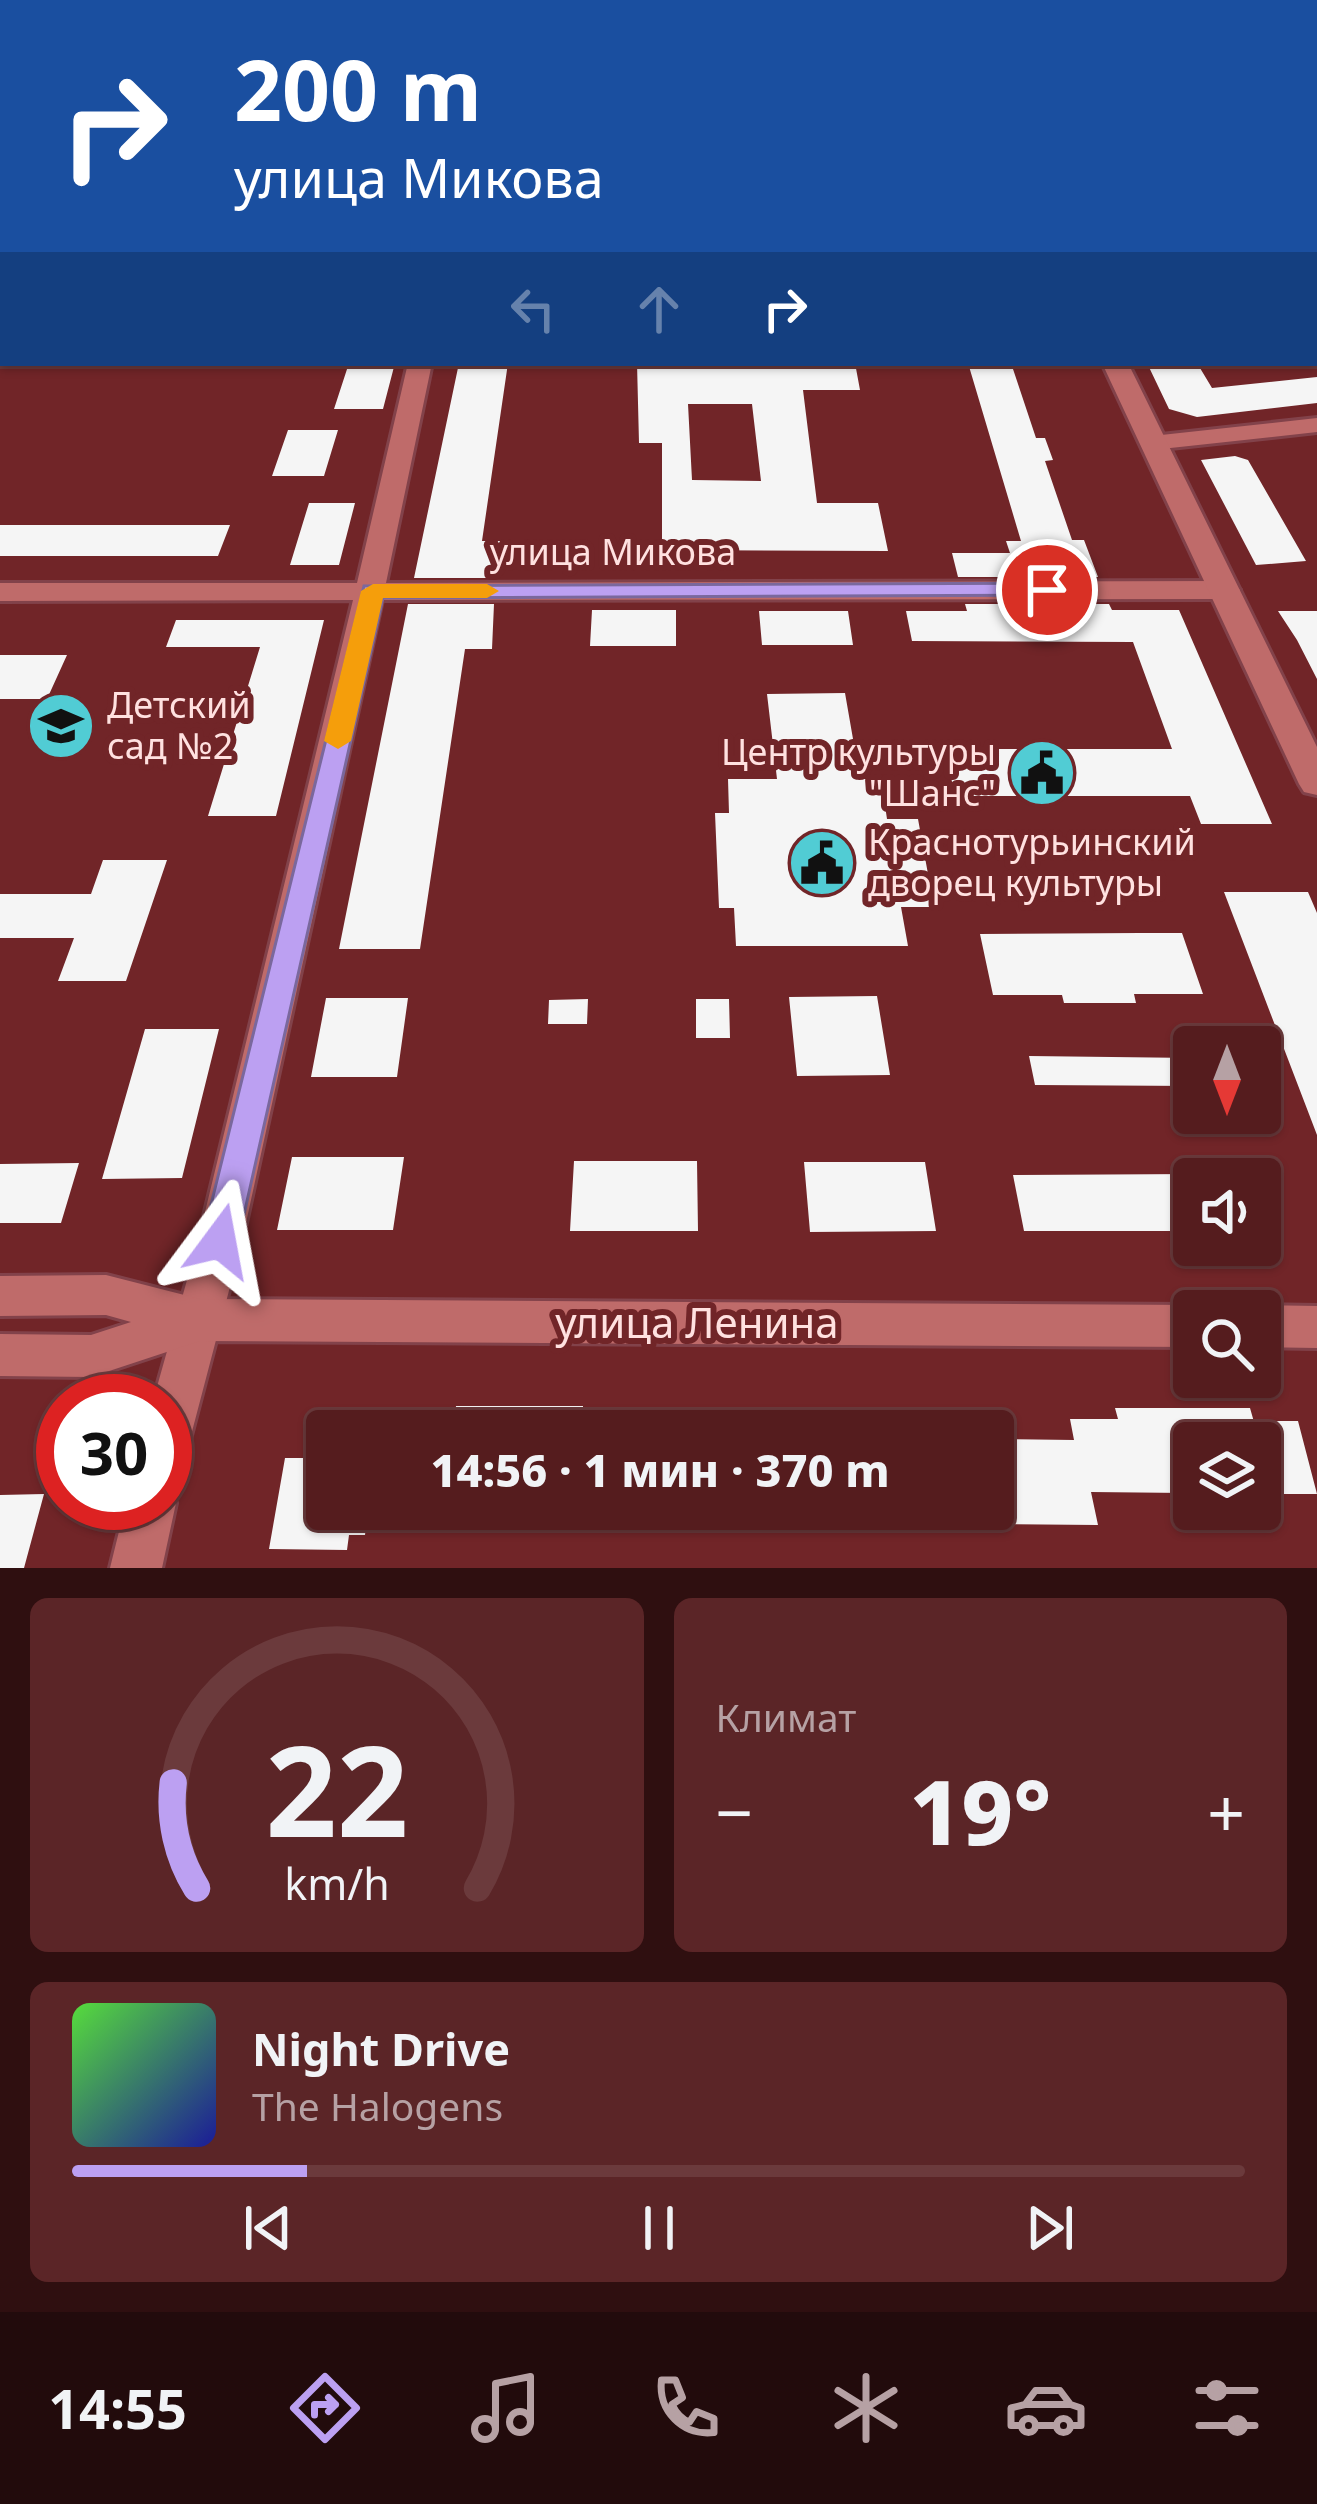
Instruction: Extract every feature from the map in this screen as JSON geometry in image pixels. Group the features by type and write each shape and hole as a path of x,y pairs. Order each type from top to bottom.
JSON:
{"street":[{"path":"185,1374 373,591 419,366"},
{"path":"1116,366 1317,784"},
{"path":"1152,443 1317,425"},
{"name":"улица Микова","path":"0,592 1226,590"},
{"name":"улица Ленина","path":"0,1295 106,1295 200,1320 1173,1326"},
{"name":"улица Ленина","path":"0,1355 91,1356 200,1320"},
{"path":"1281,1326 1317,1327"},
{"path":"136,1568 145,1530"}],"building":[{"path":"348,366 394,366 383,409 334,409"},
{"path":"458,366 508,366 482,541 503,541 498,578 414,578"},
{"path":"637,366 856,366 860,390 803,390 817,503 878,503 888,551 662,550 662,443 639,443","holes":["688,404 752,404 761,481 692,480"]},
{"path":"969,366 1012,366 1036,438 1045,438 1053,460 1045,461 1072,540 1084,540 1098,577 958,577 952,553 1010,553 1006,541 1021,541"},
{"path":"1148,366 1199,366 1212,388 1317,377 1317,403 1197,417 1169,409"},
{"path":"288,430 338,430 324,476 272,476"},
{"path":"1235,456 1248,460 1306,561 1256,565 1201,460"},
{"path":"309,503 355,503 339,565 290,565"},
{"path":"0,525 230,525 218,556 0,556"},
{"path":"408,604 494,604 492,649 465,649 420,949 339,949"},
{"path":"965,604 1109,604 1112,610 1179,610 1272,824 1201,824 1190,796 955,796 945,749 1172,749 1133,642 912,641 906,611 967,611"},
{"path":"592,610 676,610 676,646 590,646"},
{"path":"759,611 848,611 853,645 762,645"},
{"path":"1278,611 1317,611 1317,679 1297,640"},
{"path":"176,620 324,620 276,816 208,816 260,647 166,647"},
{"path":"0,655 67,655 47,699 0,699"},
{"name":"Краснотурьинский дворец культуры","path":"845,693 860,779 881,779 887,819 918,819 934,907 901,907 908,946 736,946 734,908 719,908 715,813 729,813 728,779 777,779 767,694"},
{"path":"103,860 167,860 126,981 58,981 74,938 0,938 0,894 91,894"},
{"path":"1224,892 1308,892 1317,913 1317,1135 1281,1041 1281,1026 1275,1026"},
{"path":"1182,933 1203,994 1134,994 1136,1003 1064,1003 1062,995 993,995 980,934"},
{"path":"877,996 890,1075 797,1076 789,997"},
{"path":"326,998 408,998 397,1077 311,1077"},
{"path":"588,999 587,1024 548,1024 549,1000"},
{"path":"696,999 729,999 730,1038 696,1038"},
{"path":"145,1029 219,1029 182,1178 102,1179"},
{"path":"1029,1056 1173,1058 1173,1086 1035,1085"},
{"path":"292,1157 404,1157 393,1230 277,1230"},
{"path":"574,1161 697,1161 698,1231 570,1231"},
{"path":"804,1162 925,1162 936,1231 810,1232"},
{"path":"79,1163 61,1223 0,1223 0,1164"},
{"path":"1173,1174 1173,1231 1024,1231 1013,1175"},
{"path":"456,1406 583,1406 583,1410 456,1410"},
{"path":"1115,1408 1250,1408 1254,1422 1173,1422 1173,1493 1091,1492 1098,1525 1014,1524 1014,1439 1074,1440 1070,1419 1118,1419"},
{"path":"1298,1421 1317,1494 1281,1494 1281,1422 1260,1422"},
{"path":"285,1458 306,1458 306,1530 366,1530 365,1535 349,1535 347,1550 269,1549"},
{"path":"36,1494 36,1524 24,1568 0,1568 0,1495"}],"slow traffic":[{"path":"338,741 373,591 487,591"}],"place":[{"name":"Детский сад №2","path":"61,726"},
{"name":"Центр культуры \"Шанс\"","path":"1042,773"},
{"name":"Краснотурьинский дворец культуры","path":"822,863"}],"route":[{"path":"220,1241 373,591 1047,590"}]}
